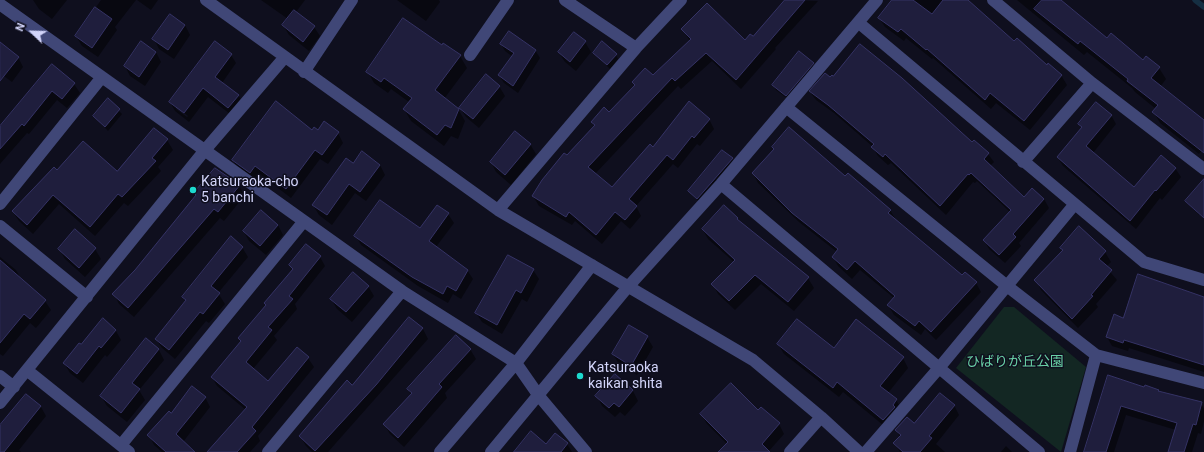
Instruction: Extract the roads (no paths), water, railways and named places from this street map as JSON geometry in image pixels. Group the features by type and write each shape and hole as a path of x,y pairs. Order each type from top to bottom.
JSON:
{"street":[{"path":"206,0 284,58 498,210 592,265 627,288 753,360 821,417 859,452"},
{"path":"304,72 352,0"},
{"path":"470,55 508,0"},
{"path":"565,0 636,48"},
{"path":"498,210 636,48 680,0"},
{"path":"491,452 539,396 627,288 721,184 877,0"},
{"path":"993,0 1092,83 1204,169"},
{"path":"2,4 402,291 516,363 539,396 586,452"},
{"path":"858,23 1144,262 1204,280"},
{"path":"0,403 28,371 204,150 284,58"},
{"path":"0,204 102,76"},
{"path":"1023,162 1092,83"},
{"path":"786,107 1007,286 1096,355 1204,383"},
{"path":"721,184 1039,452"},
{"path":"866,452 939,368 1074,205"},
{"path":"28,371 125,448 304,221"},
{"path":"0,226 87,297"},
{"path":"440,452 516,363 592,265"},
{"path":"268,452 402,291"},
{"path":"1070,452 1096,355"},
{"path":"0,376 14,387"},
{"path":"790,452 821,417"}],"waterway":[{"path":"1195,0 1204,7"}],"place":[{"name":"Katsuraoka-cho 5 banchi","path":"193,190"},
{"name":"Katsuraoka kaikan shita","path":"580,376"}],"park label":[{"name":"ひばりが丘公園","path":"1015,362"}]}
